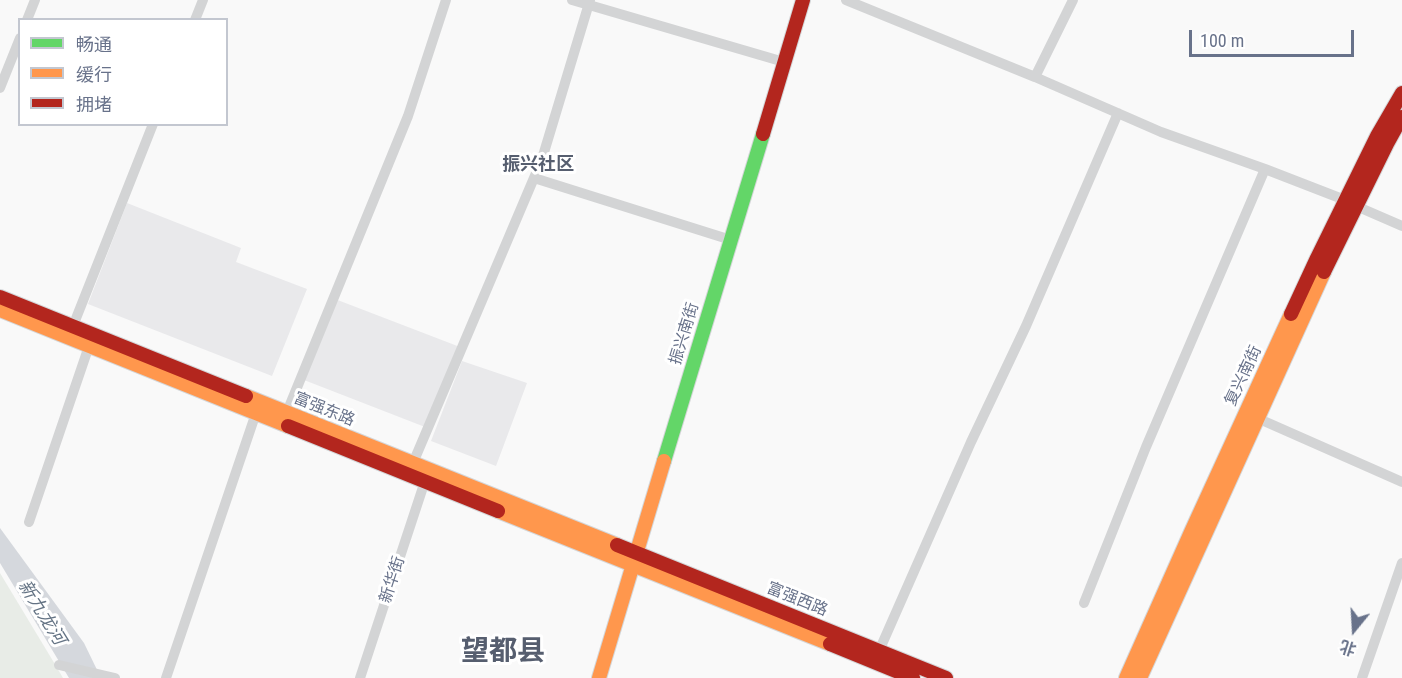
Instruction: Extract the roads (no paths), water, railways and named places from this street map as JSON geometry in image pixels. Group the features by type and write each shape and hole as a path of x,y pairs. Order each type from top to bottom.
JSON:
{"main road":[{"name":"振兴南街","path":"598,678 803,0"},
{"name":"复兴南街","path":"1140,678 1257,418 1351,203 1377,136 1402,93"},
{"name":"复兴南街","path":"1126,678 1312,269 1402,117"},
{"name":"富强东路","path":"0,297 413,463 635,559"},
{"name":"富强东路","path":"0,310 425,481 635,559"},
{"name":"富强西路","path":"635,559 946,678"},
{"name":"富强西路","path":"635,559 913,678"}],"street":[{"path":"28,18 34,0"},
{"path":"196,18 203,0"},
{"path":"287,412 408,116 446,0"},
{"path":"572,0 590,2 784,62"},
{"path":"846,0 1161,132 1265,169 1402,225"},
{"path":"1035,78 1073,0"},
{"path":"413,463 499,265 542,159 590,2"},
{"path":"0,88 18,43"},
{"path":"879,651 971,442 1026,326 1118,113"},
{"path":"73,326 152,126"},
{"path":"1084,603 1146,447 1265,169"},
{"path":"534,178 731,240"},
{"path":"29,522 89,346"},
{"path":"166,678 256,413"},
{"path":"1257,418 1402,482"},
{"name":"新华街","path":"360,678 425,481"},
{"path":"1362,678 1402,563"},
{"path":"58,665 115,678"}],"water":[{"name":"新九龙河","path":"0,528 84,643 101,678 69,678 0,563"}],"district":[{"name":"振兴社区","path":"538,165"},
{"name":"望都县","path":"503,653"}]}
